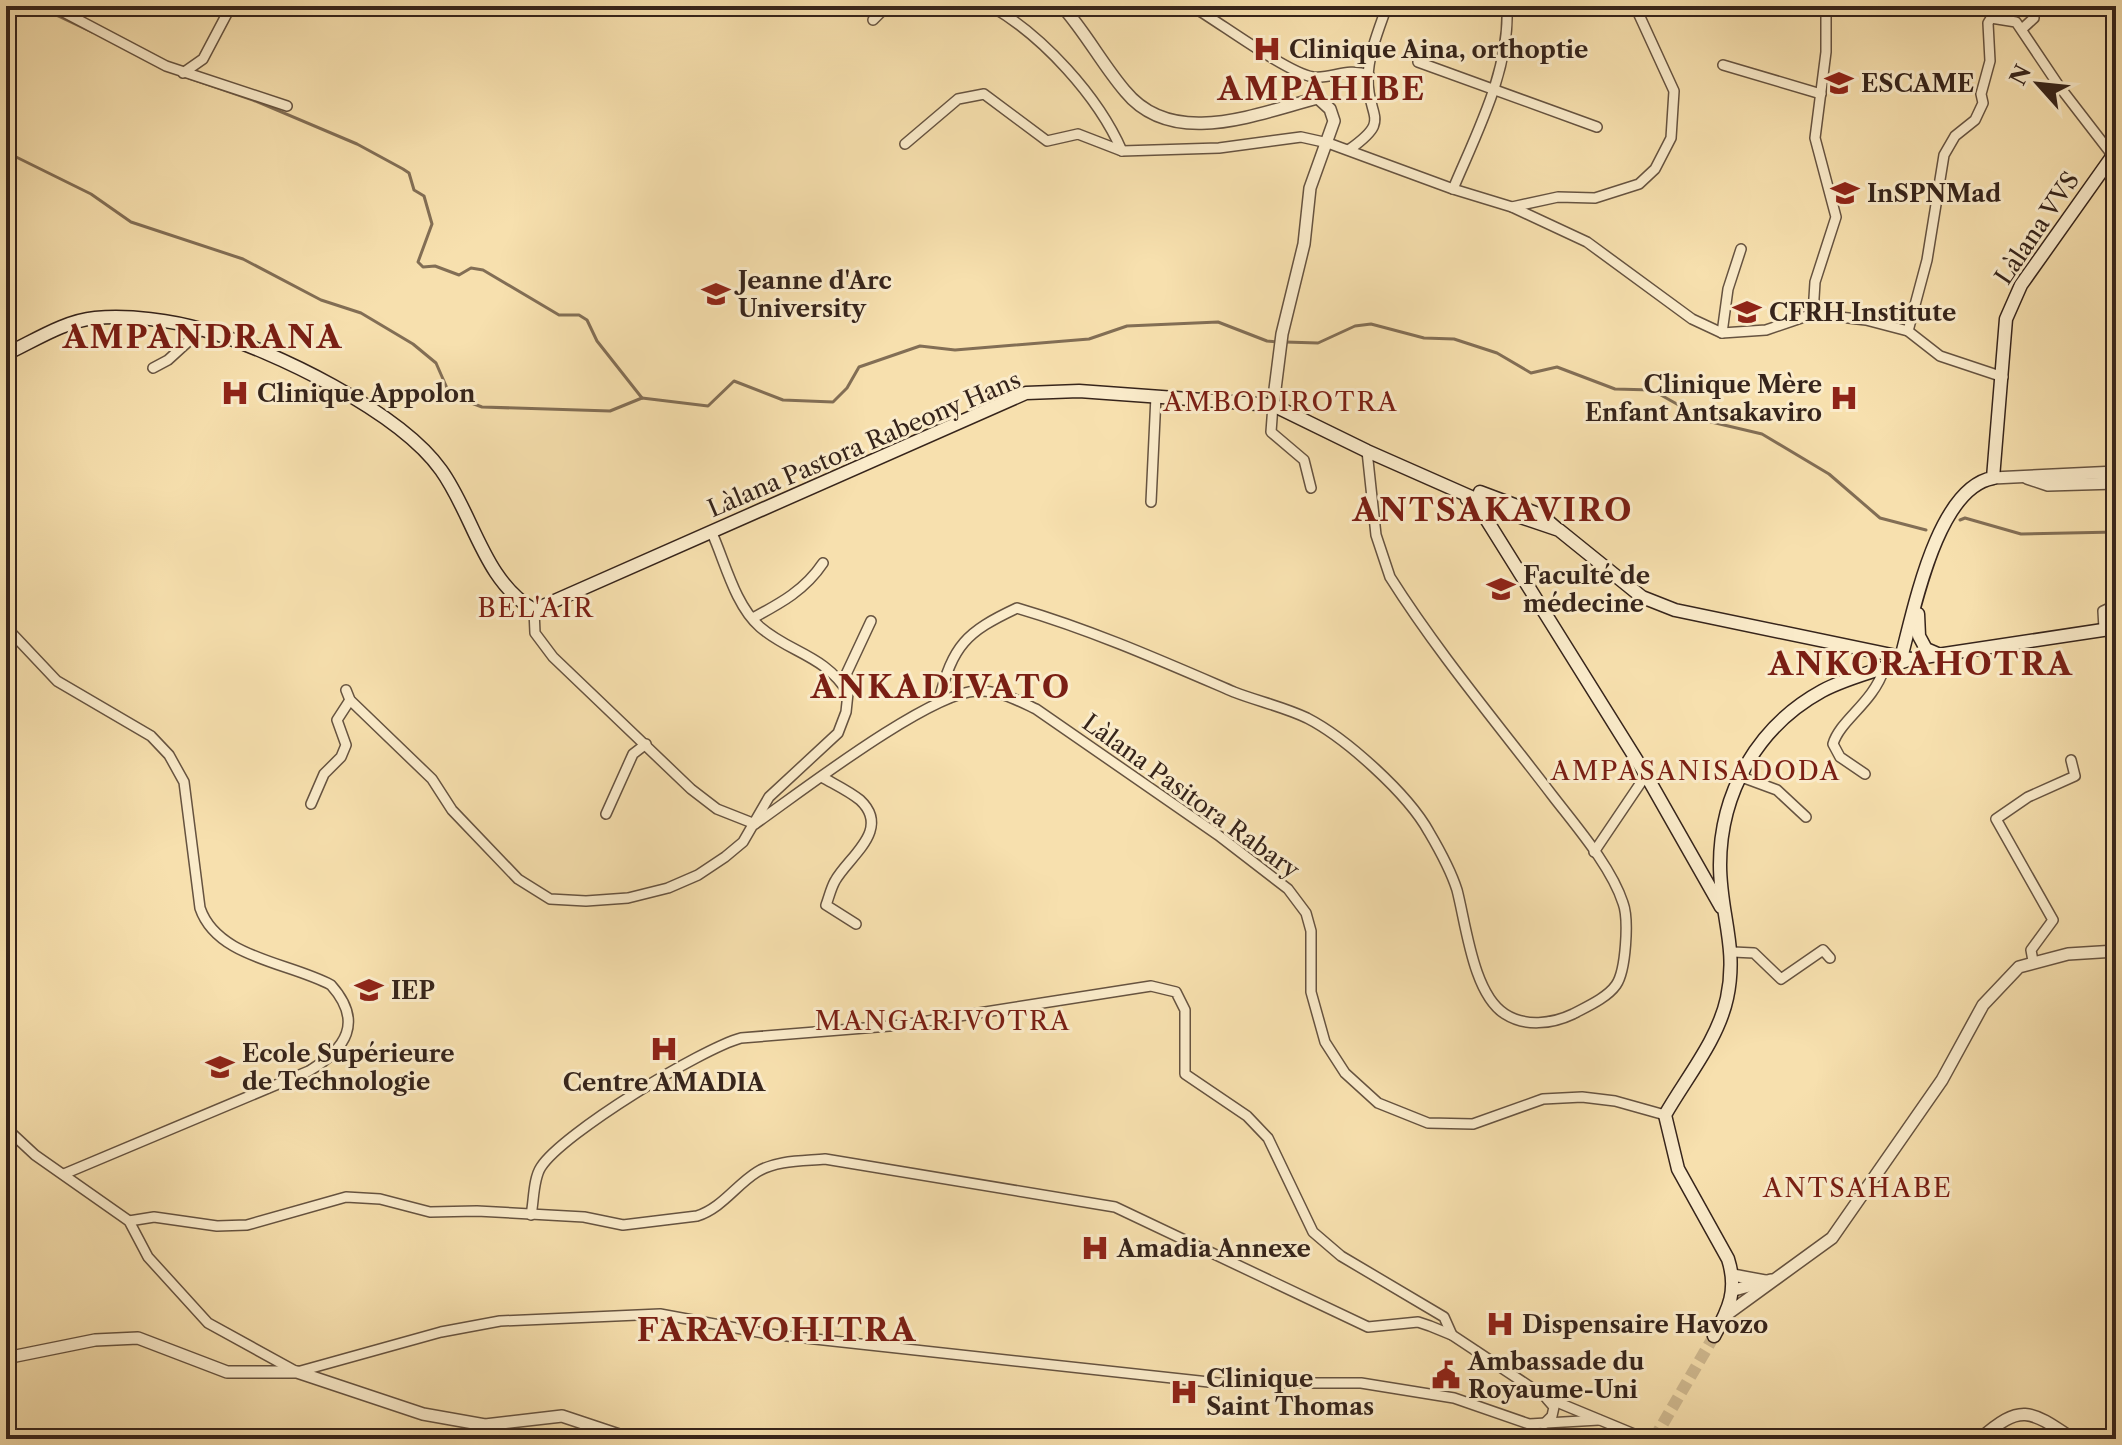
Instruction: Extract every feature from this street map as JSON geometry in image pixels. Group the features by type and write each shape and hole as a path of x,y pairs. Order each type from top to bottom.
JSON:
{"main road":[{"name":"Làlana VVS","path":"1993,478 2006,319 2021,285 2115,153"},
{"path":"6,354 63,327 97,318 202,329 258,351 384,414 441,470 494,571 506,588 534,610"},
{"name":"Làlana Pastora Rabeony Hans","path":"534,610 1026,393 1079,391 1273,405"},
{"path":"1273,405 1444,484 1507,507 1541,515 1642,597 1675,610 1906,658 1943,656 2110,629"},
{"path":"1906,658 1922,590 1952,507 1971,486 1993,478"},
{"path":"1444,484 1475,505 1493,530 1646,775 1723,912"},
{"path":"1493,530 1507,507"},
{"path":"1714,1336 1726,1315 1734,1290 1733,1275 1678,1169 1665,1115 1716,1032 1727,999 1733,952 1723,912 1720,865 1723,821 1739,776 1756,747 1798,706 1825,689 1884,669 1906,658 1922,590"},
{"path":"1918,614 1919,636 1926,649 1943,656"},
{"path":"1883,654 1884,669"},
{"path":"1701,871 1713,872 1720,865"}],"street":[{"path":"52,6 183,73 287,106"},
{"path":"183,73 203,59 231,6"},
{"path":"873,20 887,6"},
{"path":"991,6 1044,43 1112,129 1122,151"},
{"path":"1062,6 1126,93 1152,112 1185,123 1206,125 1318,98 1330,109 1334,121 1310,188 1304,244 1282,334 1271,432 1304,460 1311,488"},
{"path":"1199,6 1198,10 1301,73 1323,76 1350,70 1369,75"},
{"path":"1350,149 1372,133 1376,119 1369,75 1387,6"},
{"path":"1453,189 1492,89 1508,36 1507,6"},
{"path":"1512,207 1558,197 1595,198 1639,184 1655,169 1671,138 1674,91 1635,6"},
{"path":"1813,314 1815,282 1836,217 1815,138 1826,6"},
{"path":"2022,29 2034,18 2032,6"},
{"path":"1908,331 1927,260 1944,155 1955,136 1975,120 1983,103 1981,94 1990,61 1988,23 1991,18 2016,22 2059,86 2115,153"},
{"path":"1418,62 1597,127"},
{"path":"1723,65 1821,94"},
{"path":"905,144 958,99 984,94 1047,141 1078,134 1122,151 1219,148 1301,137 1350,149 1453,189 1512,207 1587,242 1692,319 1722,333 1766,330 1813,314 1866,320 1908,331 1940,356 2003,377"},
{"path":"1722,333 1728,289 1741,249"},
{"path":"153,368 168,360 202,329"},
{"path":"1151,502 1156,396"},
{"path":"939,700 948,664 965,640 988,622 1017,608 1076,625 1250,698 1307,718 1339,740 1395,789 1428,829 1456,886 1473,959 1492,1001 1503,1013 1521,1021 1543,1023 1566,1017 1592,1004 1616,985 1626,930 1623,903 1594,852 1390,577 1378,548 1367,451"},
{"path":"1993,478 2027,477 2050,472 2116,472"},
{"path":"2027,477 2048,485 2116,483"},
{"path":"311,804 324,774 341,757 346,745 337,720 348,695 432,779 452,810 518,879 550,899 628,898 668,888 698,875 725,857 743,842 769,797 838,733 846,712 848,693 830,668 760,626 753,618 744,605 712,533"},
{"path":"753,618 795,594 812,579 823,563"},
{"path":"2110,629 2103,611 2116,605"},
{"path":"534,610 535,633 553,657 717,809 755,824"},
{"path":"842,683 871,621"},
{"path":"6,627 57,681 151,736 169,755 184,782 200,908 208,927 222,942 331,985 342,997 348,1025 339,1049 309,1071 64,1174"},
{"path":"1865,774 1840,757 1833,744 1839,732 1878,686 1884,669"},
{"name":"Làlana Pasitora Rabary","path":"755,824 939,700 976,691 1008,695 1036,709 1218,835 1288,889 1306,913 1311,931 1311,992 1325,1042 1345,1073 1378,1103 1428,1123 1473,1124 1543,1099 1582,1097 1615,1101 1665,1115"},
{"path":"606,814 633,754 646,744"},
{"path":"2033,961 2031,950 2053,920 1996,819 2028,797 2075,776 2071,760"},
{"path":"1594,852 1646,775"},
{"path":"1739,776 1777,790 1806,817"},
{"path":"822,777 859,799 867,809 872,826 861,851 836,879 826,905 856,924"},
{"path":"1733,952 1754,953 1781,979 1823,950 1830,958"},
{"path":"1726,1315 1832,1238 1942,1080 1983,1005 2019,967 2068,954 2116,951"},
{"path":"531,1215 541,1167 581,1131 681,1065 723,1043 741,1038 902,1025 1151,986 1176,992 1185,1010 1185,1074 1247,1116 1268,1138 1313,1232 1341,1256 1444,1317 1452,1335"},
{"path":"6,1128 35,1155 129,1221 148,1257 195,1311 220,1331 297,1372 423,1414 485,1425 562,1416 631,1439"},
{"path":"129,1221 154,1217 217,1226 247,1225 346,1197 380,1199 430,1212 584,1217 623,1225 697,1216 708,1212 759,1171 784,1163 825,1159 1099,1202 1368,1327 1418,1322 1452,1335 1547,1398 1646,1439"},
{"path":"1733,1275 1774,1278"},
{"path":"1734,1290 1774,1278"},
{"path":"6,1358 126,1337 152,1342 227,1372 297,1372 441,1332 500,1321 660,1314 769,1334 1218,1383 1361,1383 1454,1398 1529,1424 1599,1420"},
{"path":"1544,1424 1552,1416 1554,1407 1547,1398"},
{"path":"1980,1439 2006,1417 2023,1414 2045,1420 2073,1439"}],"waterway":[{"path":"37,6 92,32"},
{"path":"189,78 253,100 357,144 409,173 414,190 424,196 432,224 418,262 423,267 435,266 459,275 471,268 483,270 559,315 579,315 587,320 597,341 642,398"},
{"path":"6,152 91,194 131,222 243,259 321,300 361,313 413,344 436,363 450,395 482,407 610,411 642,398 708,406 734,381 783,400 833,402 847,388 859,367 920,346 955,350 1089,339 1127,326 1218,322 1277,342"},
{"path":"1285,342 1318,343 1355,326 1371,324 1424,338 1454,339 1497,353 1531,373 1557,367 1615,389 1652,390 1707,421 1762,434 1829,474 1880,518 1926,530"},
{"path":"1960,520 1965,518 2021,534 2116,532"}],"tunnel":[{"path":"1654,1439 1714,1336"}],"place":[{"name":"Clinique Aina, orthoptie","path":"1267,49"},
{"name":"ESCAME","path":"1839,83"},
{"name":"InSPNMad","path":"1845,193"},
{"name":"Jeanne d'Arc University","path":"716,294"},
{"name":"CFRH Institute","path":"1747,312"},
{"name":"Clinique Appolon","path":"235,393"},
{"name":"Clinique Mère Enfant Antsakaviro","path":"1844,398"},
{"name":"Faculté de médecine","path":"1501,589"},
{"name":"IEP","path":"369,990"},
{"name":"Centre AMADIA","path":"664,1049"},
{"name":"Ecole Supérieure de Technologie","path":"220,1067"},
{"name":"Amadia Annexe","path":"1095,1248"},
{"name":"Dispensaire Havozo","path":"1500,1324"},
{"name":"Ambassade du Royaume-Uni","path":"1446,1375"},
{"name":"Clinique Saint Thomas","path":"1184,1392"}],"district":[{"name":"AMPAHIBE","path":"1322,88"},
{"name":"AMPANDRANA","path":"203,336"},
{"name":"AMBODIROTRA","path":"1281,402"},
{"name":"ANTSAKAVIRO","path":"1493,509"},
{"name":"BEL'AIR","path":"536,608"},
{"name":"ANKORAHOTRA","path":"1921,663"},
{"name":"ANKADIVATO","path":"941,686"},
{"name":"AMPASANISADODA","path":"1696,771"},
{"name":"MANGARIVOTRA","path":"943,1021"},
{"name":"ANTSAHABE","path":"1858,1188"},
{"name":"FARAVOHITRA","path":"777,1329"}]}
